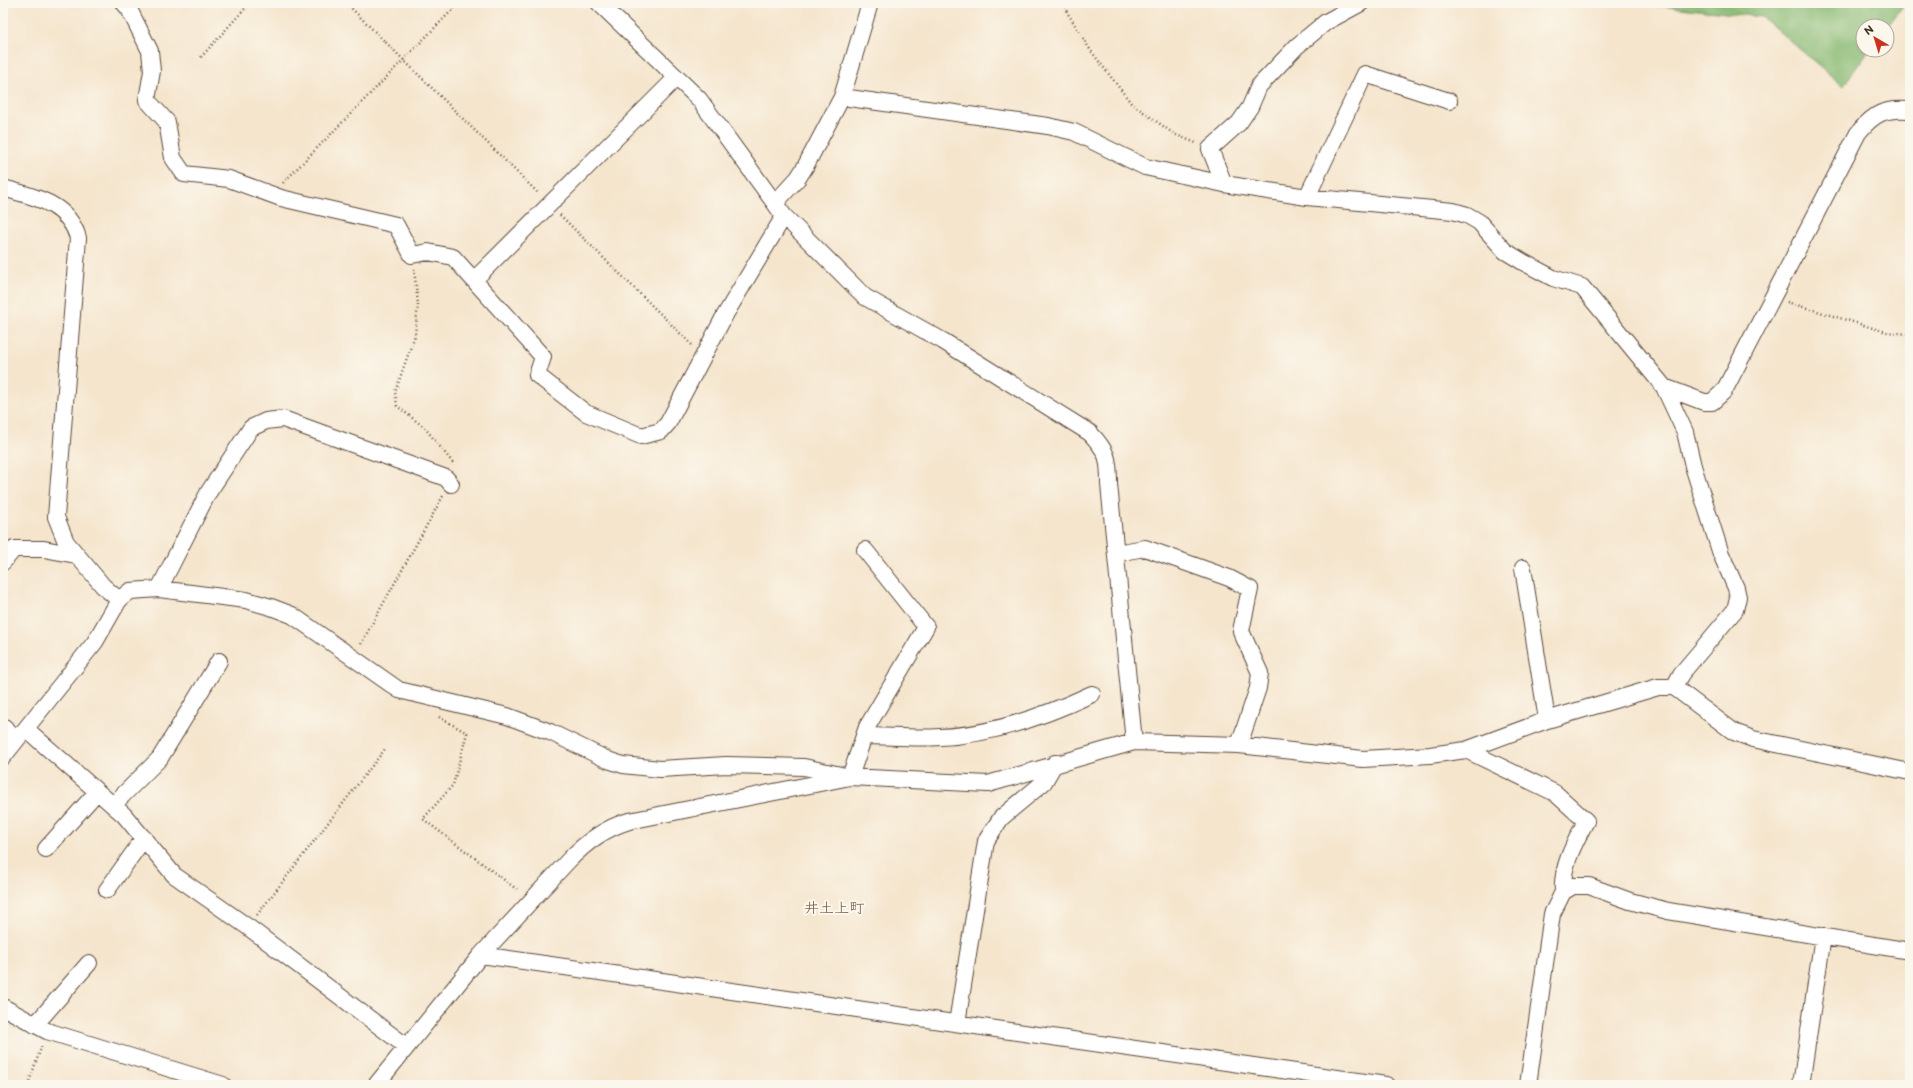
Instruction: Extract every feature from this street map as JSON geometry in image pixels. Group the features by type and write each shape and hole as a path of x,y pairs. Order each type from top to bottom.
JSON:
{"street":[{"path":"124,3 129,9 150,51 152,72 147,100 166,122 173,158 184,174 229,179 272,194 396,225 412,255 428,252 453,257 542,357 537,375 586,413 641,436 661,431 668,423 726,315 784,216"},
{"path":"599,3 699,99 776,202 784,216 865,297 943,341 1090,433 1098,442 1108,459 1134,742"},
{"path":"776,202 798,178 805,167 842,97 870,3"},
{"path":"1224,184 1210,149 1239,122 1250,107 1259,86 1297,46 1326,22 1361,3"},
{"path":"1307,197 1365,74 1449,101"},
{"path":"474,280 676,78"},
{"path":"842,97 1048,126 1074,132 1145,167 1224,184 1307,197 1453,211 1467,215 1479,222 1506,251 1553,278 1582,287 1664,387 1685,432 1721,554 1736,588 1738,597 1735,610 1681,674 1674,687"},
{"path":"1664,387 1704,402 1712,402 1717,399 1724,391 1858,133 1867,123 1880,113 1895,109 1910,110"},
{"path":"3,188 42,198 65,215 76,229 78,238 56,517 66,542 76,555 119,600"},
{"path":"159,589 208,493 251,428 266,421 283,419 446,478 451,484"},
{"path":"3,562 14,549 44,548 76,555"},
{"path":"1116,553 1145,548 1229,578 1250,589 1241,631 1260,673 1258,688 1239,745"},
{"path":"850,777 867,727 926,628 865,550"},
{"path":"1523,568 1547,720"},
{"path":"3,757 95,642 119,600 130,591 159,589 246,600 271,607 292,615 399,690 507,716 550,732 608,760 623,765 660,769 726,765 804,767 850,777 988,784 1022,775 1055,763 1134,742 1239,745 1363,759 1430,755 1466,750 1547,720 1658,687 1674,687 1734,732 1753,739 1910,772"},
{"path":"113,805 160,758 219,661"},
{"path":"864,736 940,737 989,731 1072,704 1092,694"},
{"path":"3,726 21,734 113,805 124,815 174,875 248,927 407,1047"},
{"path":"1466,750 1555,793 1586,820 1575,841 1562,879 1563,892 1552,914 1528,1085"},
{"path":"957,1023 986,841 1001,818 1044,782 1055,763"},
{"path":"376,1085 481,955 582,846 615,825 637,819 850,777"},
{"path":"46,849 97,792"},
{"path":"107,890 144,838"},
{"path":"1563,892 1573,886 1588,886 1630,902 1668,911 1910,951"},
{"path":"1801,1085 1823,936"},
{"path":"481,955 1386,1085"},
{"path":"41,1028 89,963"},
{"path":"3,1007 41,1028 223,1085"}],"path":[{"path":"201,57 250,3"},
{"path":"346,3 545,200"},
{"path":"272,194 458,3"},
{"path":"1064,3 1067,12 1091,51 1131,103 1174,134 1210,149"},
{"path":"556,211 703,357"},
{"path":"1773,298 1886,332 1910,334"},
{"path":"433,714 466,733 453,785 423,819 531,900"},
{"path":"248,927 385,749"},
{"path":"28,1085 41,1028"}],"green space":[{"path":"1503,3 1905,3 1894,18 1855,18 1855,58 1863,58 1843,86 1762,17 1642,4"}],"district":[{"name":"井土上町","path":"834,908"}]}
